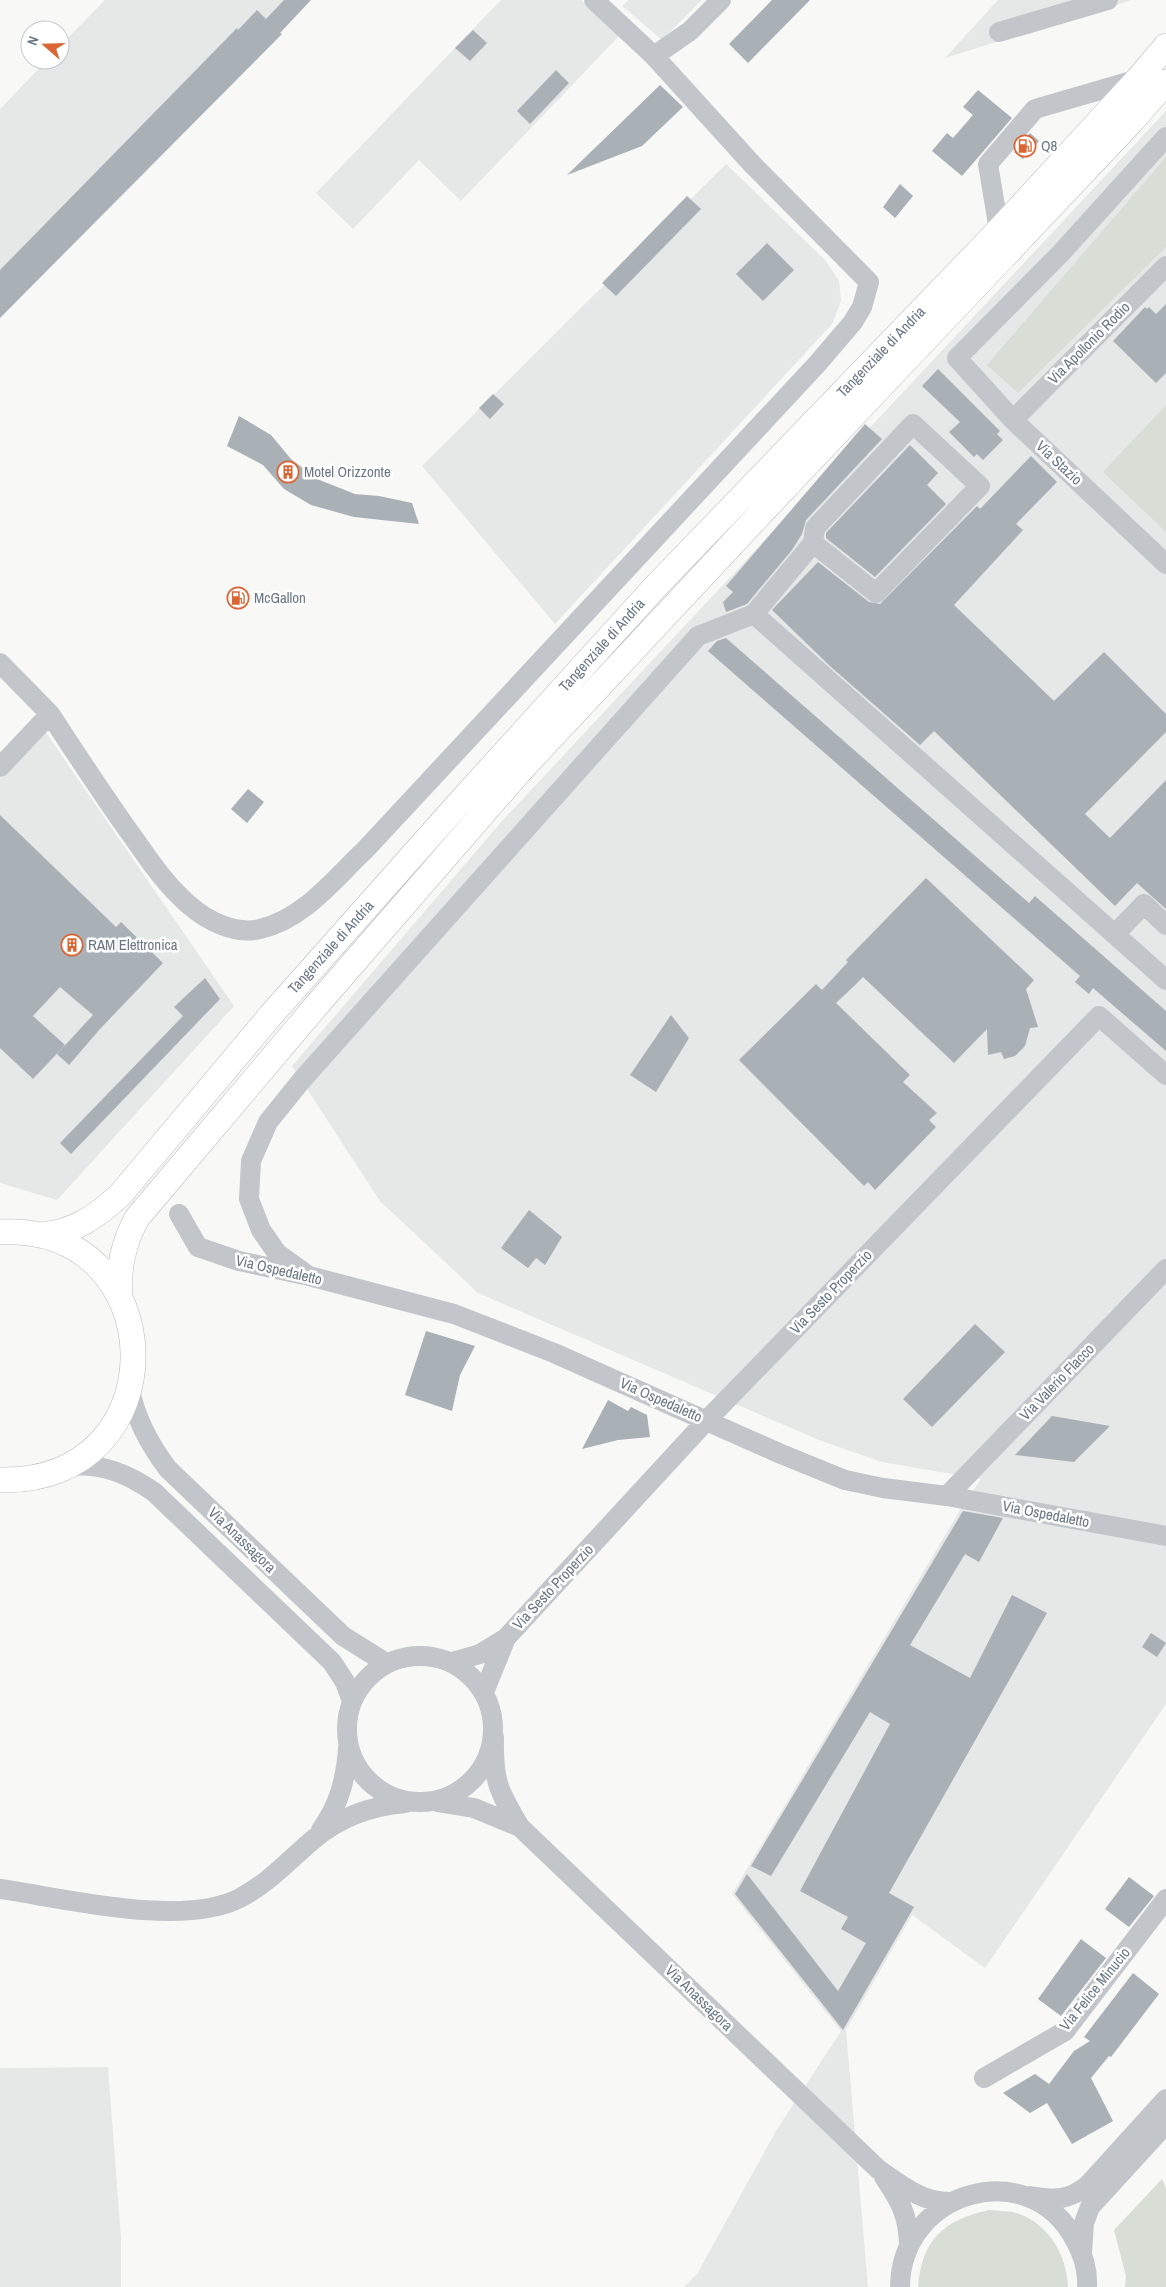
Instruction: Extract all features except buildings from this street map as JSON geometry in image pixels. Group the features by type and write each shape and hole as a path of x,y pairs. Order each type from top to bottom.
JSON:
{"main road":[{"name":"Tangenziale di Andria","path":"0,1232 40,1235 57,1234 81,1225 106,1208 120,1194 271,1015 460,802 656,586 999,230 1166,46"},
{"name":"Tangenziale di Andria","path":"0,1480 20,1481 46,1476 70,1466 90,1452 108,1434 121,1413 130,1390 135,1358 132,1334 120,1297 119,1277 125,1243 137,1218 316,1006 520,771 770,503 1124,130 1166,82"},
{"name":"Tangenziale di Andria","path":"40,1235 64,1244 86,1257 105,1275 120,1297"}],"street":[{"path":"0,663 50,714 104,798 155,867 188,904 210,920 239,931 260,929 288,919 310,902 365,850 812,370 854,322 862,307 869,282 752,164 654,56 594,0"},
{"path":"654,56 690,31 721,0"},
{"path":"999,32 1108,0"},
{"path":"999,230 988,164 1035,108 1138,79"},
{"name":"Via Stazio","path":"1166,137 1061,253 957,358 1013,420 1166,564"},
{"name":"Via Apollonio Rodio","path":"1013,420 1166,266"},
{"path":"309,1276 278,1253 261,1230 249,1199 251,1161 268,1122 307,1074 698,636 754,614 814,543 816,528 913,424 980,486 876,593 814,543"},
{"path":"754,614 1166,980"},
{"path":"0,766 50,714"},
{"path":"1115,934 1144,904 1166,924"},
{"name":"Via Sesto Properzio","path":"452,1662 480,1654 506,1638 707,1420 1099,1016 1166,1075"},
{"name":"Via Ospedaletto","path":"179,1214 198,1247 239,1262 309,1276 454,1314 554,1353 781,1454 846,1480 883,1488 947,1496 1166,1536"},
{"name":"Via Valerio Flacco","path":"947,1496 1166,1269"},
{"name":"Via Anassagora","path":"130,1390 140,1426 168,1469 343,1636 386,1663"},
{"name":"Via Anassagora","path":"70,1466 85,1464 126,1474 154,1492 332,1662 345,1682 352,1701"},
{"name":"Via Sesto Properzio","path":"484,1692 506,1638"},
{"path":"0,1889 158,1911 190,1911 220,1906 239,1898 286,1866 315,1838 334,1824 370,1808 410,1802 434,1802 456,1793 475,1778 488,1759 494,1737 493,1714 484,1692 470,1674 452,1662 430,1656 407,1656 386,1663 372,1673 360,1686 352,1701 347,1722 348,1744 344,1785 328,1820 315,1838"},
{"name":"Via Anassagora","path":"494,1737 495,1778 498,1789 520,1827 878,2168 924,2198 937,2202 949,2202"},
{"path":"348,1744 356,1764 368,1782 388,1796 410,1802"},
{"name":"Via Anassagora","path":"434,1802 474,1808 520,1827"},
{"name":"Via Felice Minucio","path":"984,2078 1065,2031 1166,1899"},
{"path":"900,2287 901,2271 909,2244 925,2220 949,2202 977,2193 1007,2192 1048,2199 1066,2198 1075,2194 1088,2185 1166,2099"},
{"path":"1082,2253 1084,2222 1090,2207 1166,2124"},
{"name":"Via Anassagora","path":"878,2168 902,2205 908,2225 909,2244"},
{"path":"1007,2192 1036,2201 1055,2213 1070,2230 1082,2253 1088,2278 1087,2287"}],"shaded area":[{"path":"105,0 303,0 0,316 0,109 37,70 70,70 70,36"},
{"path":"501,0 581,0 619,36 461,201 419,160 353,229 316,193"},
{"path":"629,0 702,0 662,40 622,6"},
{"path":"998,0 1132,0 945,58"},
{"path":"1166,111 1166,1704 985,1968 912,1915 846,2030 868,2287 684,2287 697,2274 776,2131 841,2031 732,1894 960,1510 981,1479 882,1462 819,1440 478,1293 380,1201 292,1066 503,820"},
{"path":"1166,157 1166,247 1018,393 987,365"},
{"path":"726,164 826,261 839,281 841,300 833,323 555,624 422,466"},
{"path":"1166,405 1166,532 1103,472"},
{"path":"45,731 234,1006 57,1200 0,1183 0,779"},
{"path":"108,2067 121,2238 121,2287 0,2287 0,2068"},
{"path":"1162,2179 1166,2188 1166,2287 1125,2287 1126,2276 1114,2230"},
{"path":"989,2210 1013,2212 1025,2216 1045,2231 1053,2240 1064,2263 1068,2287 918,2287 924,2256 938,2234 959,2220"}],"place":[{"name":"Q8","path":"1025,146"},
{"name":"Motel Orizzonte","path":"288,472"},
{"name":"McGallon","path":"238,598"},
{"name":"RAM Elettronica","path":"72,945"}]}
